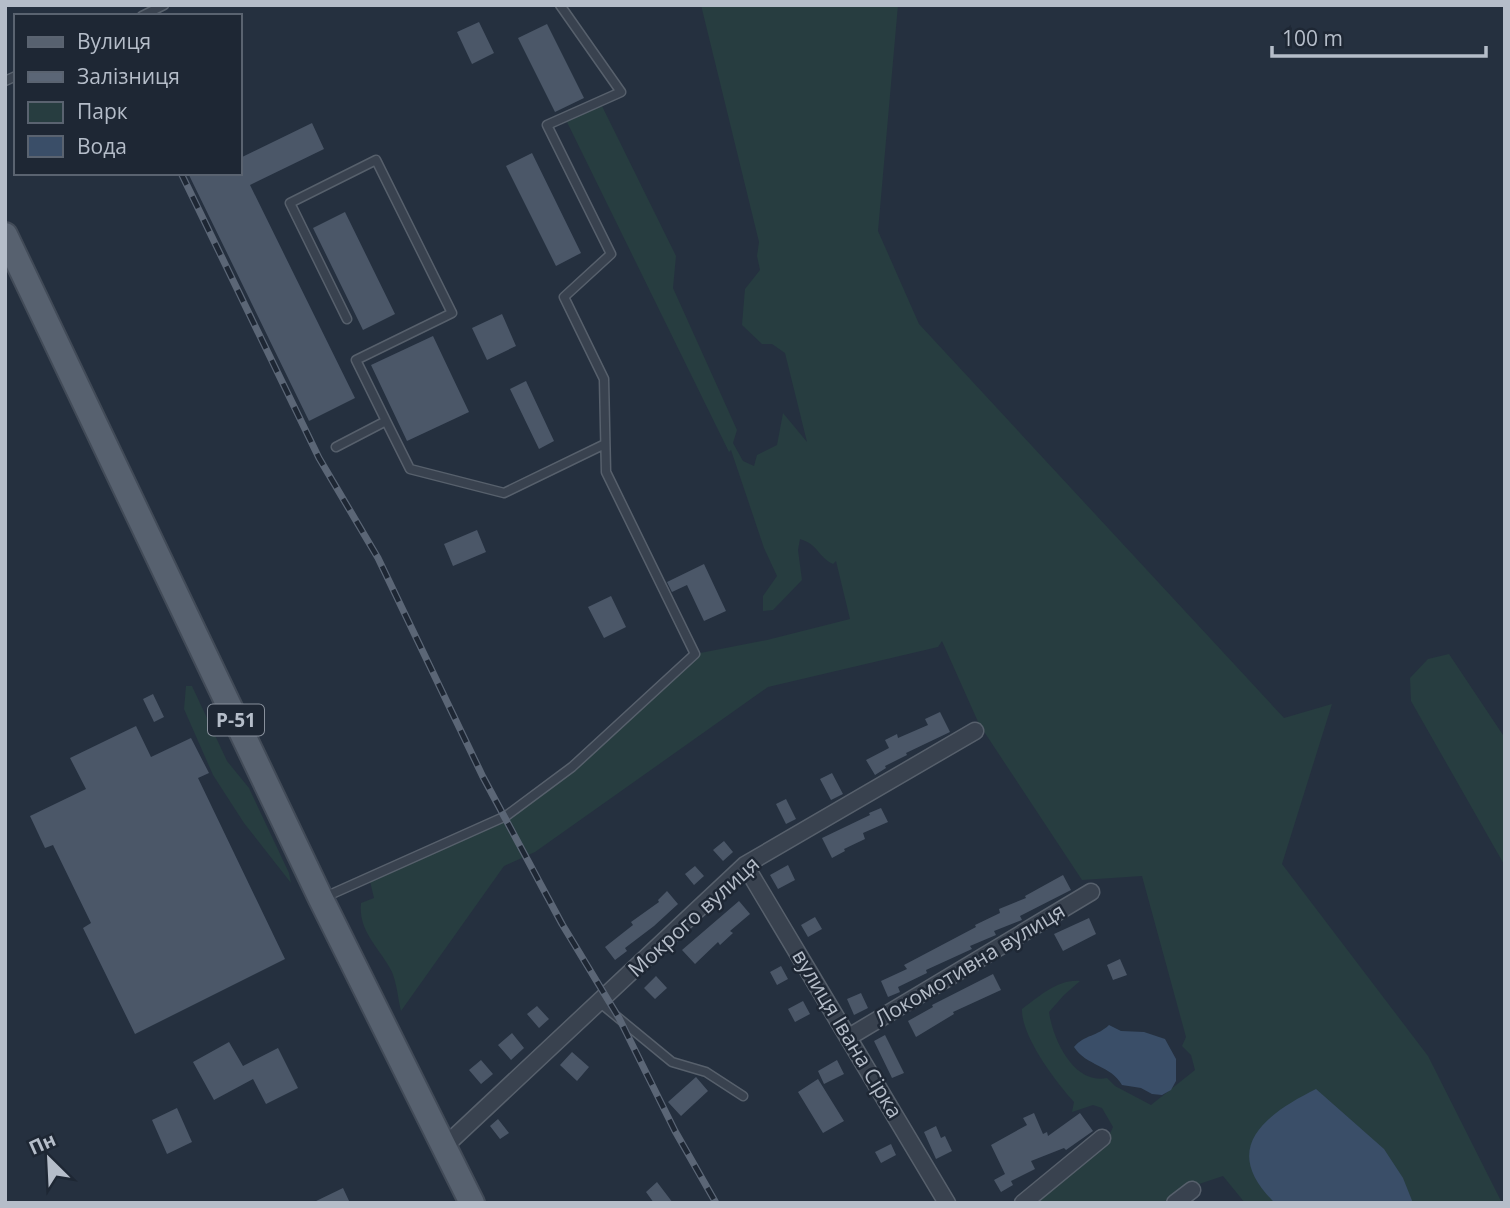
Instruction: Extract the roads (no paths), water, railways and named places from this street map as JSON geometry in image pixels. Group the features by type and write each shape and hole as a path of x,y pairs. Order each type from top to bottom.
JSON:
{"main road":[{"name":"Р-51","path":"7,245 321,899 472,1203"}],"street":[{"name":"Мокрого вулиця","path":"445,1146 745,865 975,731"},
{"name":"вулиця Івана Сірка","path":"745,865 947,1203"},
{"name":"Локомотивна вулиця","path":"849,1037 1091,892"},
{"path":"1023,1203 1101,1139"},
{"path":"1175,1203 1192,1190"}],"lane":[{"path":"146,14 164,5"},
{"path":"321,899 506,816 572,766 695,654 606,472 604,379 564,298 611,254 547,125 621,92 560,5"},
{"path":"347,319 290,203 376,160 452,313 356,360 410,469 504,493 605,444"},
{"path":"336,447 386,421"},
{"path":"599,1002 672,1062 706,1072 743,1096"}],"water":[{"path":"1109,1025 1121,1031 1144,1032 1165,1039 1176,1059 1176,1081 1171,1090 1162,1095 1152,1094 1141,1088 1122,1085 1112,1073 1085,1058 1074,1047"},
{"path":"1316,1089 1384,1149 1403,1178 1413,1203 1275,1203 1259,1184 1250,1166 1250,1150 1255,1136 1265,1122 1280,1110"}],"railway":[{"path":"182,175 319,458 378,558 483,777 562,924 619,1018 675,1131 716,1203"}]}
